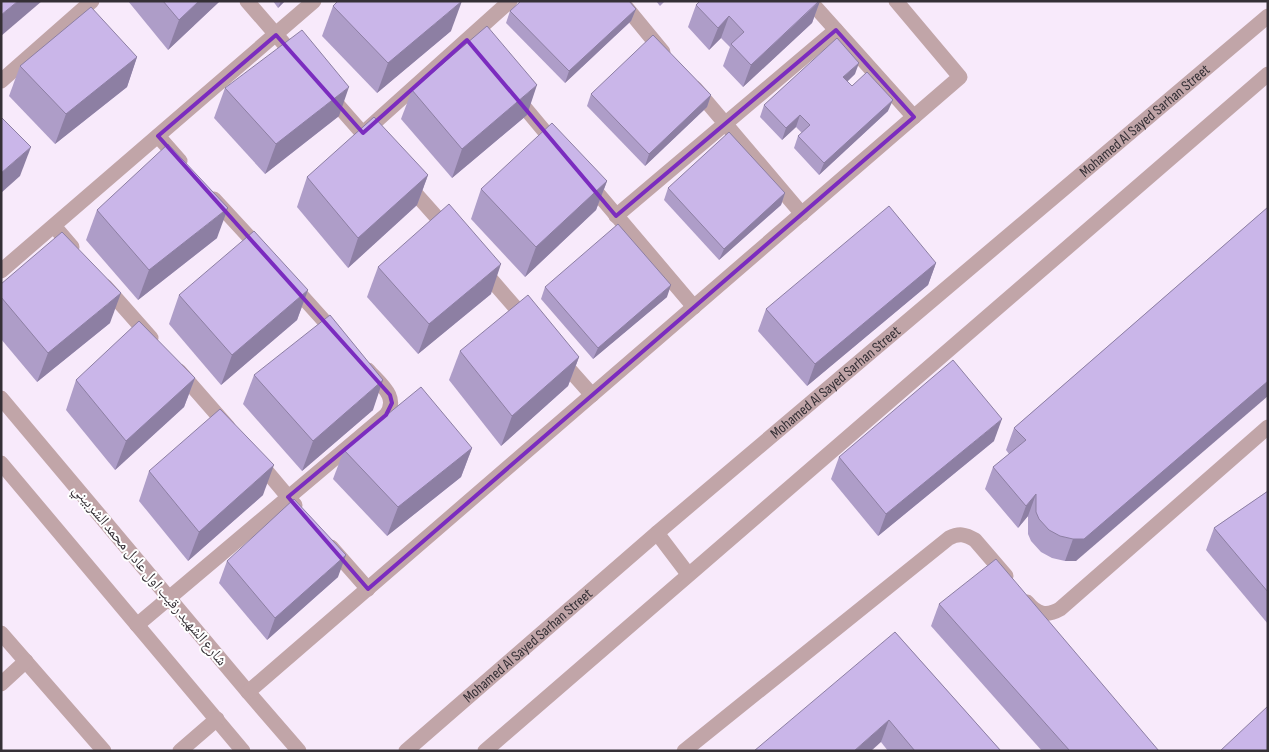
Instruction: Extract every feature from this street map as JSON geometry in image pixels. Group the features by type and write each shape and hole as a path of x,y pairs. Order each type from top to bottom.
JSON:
{"street":[{"path":"1,81 92,1"},
{"path":"247,1 307,70"},
{"path":"1,271 314,1"},
{"path":"363,133 470,44 510,1"},
{"path":"621,1 670,59"},
{"path":"810,1 914,117"},
{"path":"248,692 960,78 896,1"},
{"name":"Mohamed Al Sayed Sarhan Street","path":"406,751 657,534 1268,16"},
{"path":"616,216 836,30"},
{"path":"485,751 1268,74"},
{"path":"688,80 802,214"},
{"path":"319,84 382,155"},
{"path":"504,84 566,157"},
{"path":"158,136 191,172"},
{"path":"396,170 454,238"},
{"path":"579,172 694,307"},
{"path":"204,187 269,260"},
{"path":"54,226 80,256"},
{"path":"474,260 539,335"},
{"path":"282,274 347,347"},
{"path":"99,279 158,346"},
{"path":"552,350 592,396"},
{"path":"137,625 386,414 392,402 390,395 360,361"},
{"path":"171,362 236,437"},
{"name":"شارع الشهيد رقيب اول عادل محمد الشربيني","path":"1,398 299,751"},
{"path":"684,751 955,535 962,534 975,540 1032,608 1045,614 1053,613 1060,609 1268,427"},
{"path":"249,452 307,518"},
{"path":"1,463 243,751"},
{"path":"657,534 688,574"},
{"path":"325,539 368,589"},
{"path":"2,634 104,751"},
{"path":"1,684 26,661"},
{"path":"180,751 217,719"}],"highlighted area":[{"path":"836,30 914,117 368,589 288,497 386,415 392,403 390,395 158,136 276,35 363,133 467,40 616,216"}],"building":[{"path":"1,1 18,1 1,15"},
{"path":"163,1 199,1 179,20"},
{"path":"338,1 462,1 388,63 333,6"},
{"path":"521,1 629,1 636,9 569,71 510,11"},
{"path":"700,1 819,1 751,65 731,44 744,32 729,16 718,28 696,5"},
{"path":"91,7 137,57 66,114 20,66"},
{"path":"487,26 537,85 462,149 412,90"},
{"path":"302,30 349,87 276,144 225,88"},
{"path":"653,35 711,95 649,154 591,94"},
{"path":"837,38 859,63 843,77 852,86 867,72 893,100 824,163 798,136 810,125 800,115 786,128 764,105"},
{"path":"1,117 31,147 1,173"},
{"path":"374,117 428,175 358,238 307,177"},
{"path":"552,123 607,181 536,247 481,189"},
{"path":"729,132 785,193 724,249 668,188"},
{"path":"168,144 228,208 149,270 97,210"},
{"path":"449,204 501,264 429,324 378,267"},
{"path":"889,206 936,263 815,364 766,309"},
{"path":"1268,207 1268,381 1084,539 1060,536 1049,530 1039,519 1036,512 1036,494 1026,506 993,467 1026,440 1014,428"},
{"path":"618,224 671,285 598,348 545,287"},
{"path":"254,231 308,290 232,355 179,295"},
{"path":"62,232 121,293 48,353 1,297 1,284"},
{"path":"528,295 579,357 512,416 460,351"},
{"path":"330,315 383,380 313,441 254,375"},
{"path":"139,321 195,378 126,441 76,380"},
{"path":"953,360 1002,419 886,514 839,457"},
{"path":"421,387 472,448 398,507 344,450"},
{"path":"220,409 274,465 199,532 149,471"},
{"path":"1268,491 1268,592 1214,528"},
{"path":"294,499 346,555 275,618 227,561"},
{"path":"996,559 1159,751 1070,751 939,604"},
{"path":"895,632 1001,751 915,751 889,720 854,751 754,751"},
{"path":"1268,706 1268,751 1220,751"}]}
